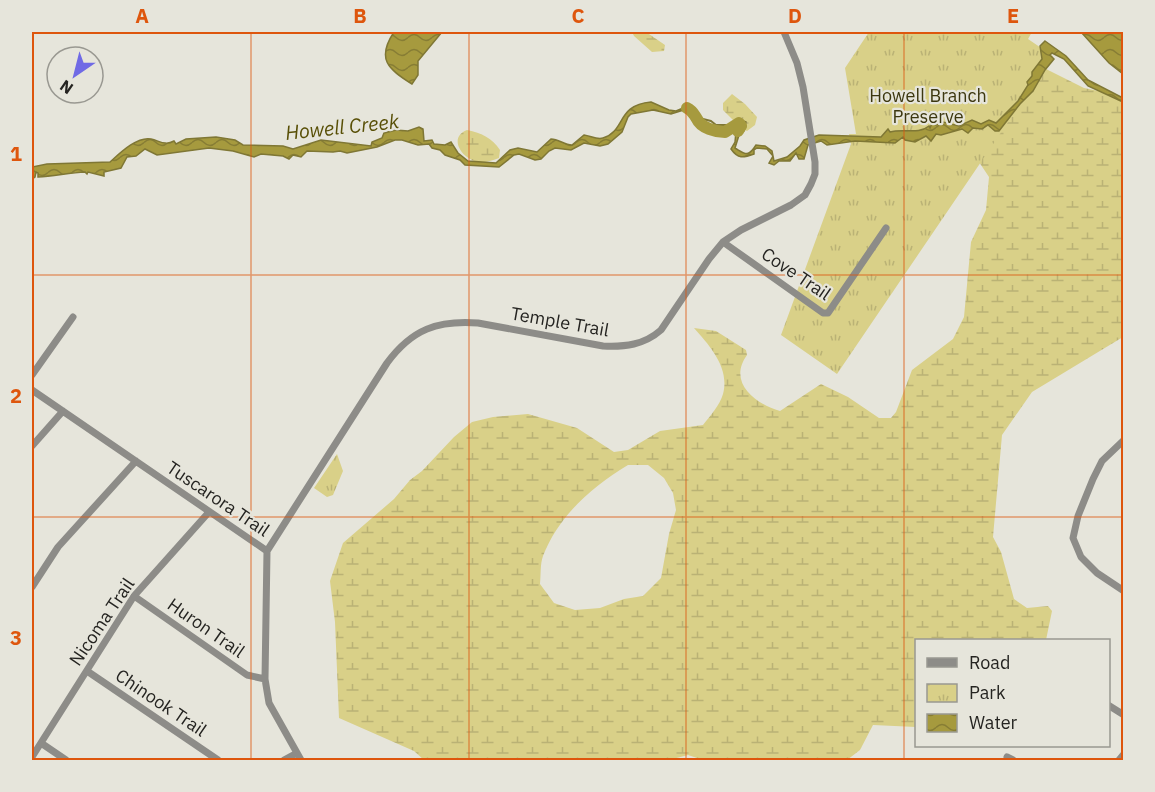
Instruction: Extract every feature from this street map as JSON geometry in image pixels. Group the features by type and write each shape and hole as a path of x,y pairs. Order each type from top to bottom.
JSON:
{"street":[{"name":"Temple Trail","path":"267,551 387,363 409,339 433,326 461,322 478,323 603,346 623,347 639,343 661,330 723,242 741,230 784,210 805,195 815,174 813,149 800,74 784,32"},
{"name":"Cove Trail","path":"723,242 823,313 828,313 886,228"},
{"path":"32,375 73,317"},
{"name":"Tuscarora Trail","path":"32,390 267,551 265,679 269,703 299,757"},
{"path":"32,446 63,411"},
{"path":"1124,440 1102,461 1093,478 1078,516 1073,538 1081,557 1097,573 1124,591"},
{"path":"32,587 58,547 136,461"},
{"name":"Nicoma Trail","path":"32,757 134,596 209,512"},
{"name":"Huron Trail","path":"134,596 247,675 265,679"},
{"name":"Chinook Trail","path":"87,671 218,760"},
{"path":"1110,706 1124,715"},
{"path":"41,743 66,760"},
{"path":"1119,760 1124,754"},
{"path":"284,760 299,757"}],"green space":[{"path":"632,32 646,32 665,45 664,51 652,52"},
{"name":"Howell Branch Preserve","path":"869,32 1032,32 1028,39 1053,56 837,374 781,335 851,144 849,134 856,134 845,68"},
{"path":"1044,68 1084,88 1108,93 1123,100 1123,337 1032,392 1002,435 993,537 1001,552 1014,599 1027,608 1048,606 1052,611 1046,639 915,639 915,727 873,725 860,750 847,760 703,760 688,755 669,760 424,760 414,751 339,718 335,622 330,581 343,543 394,499 410,480 472,422 493,417 528,414 577,428 614,452 628,450 660,431 703,425 722,398 724,375 717,358 694,328 716,331 746,350 747,355 740,375 742,383 754,398 771,408 780,411 821,384 848,397 879,418 891,418 896,412 912,370 953,339 964,317 971,242 986,210 989,177 969,147","holes":["628,465 648,465 664,478 673,493 676,510 661,578 643,596 624,599 600,608 575,610 554,603 540,584 541,562 550,541 567,515 602,483"]},
{"path":"732,94 757,117 755,125 747,131 745,121 735,122 723,110 723,103"},
{"path":"467,130 482,134 494,142 500,150 499,158 482,162 473,160 463,153 458,138"},
{"path":"337,454 343,471 333,495 327,497 314,488"}],"water":[{"path":"394,32 442,32 418,61 418,75 412,84 391,68 387,62 386,49"},
{"path":"1081,32 1123,32 1123,74 1109,63"},
{"path":"1045,41 1066,56 1088,80 1123,98 1123,102 1088,86 1064,59 1052,53 1050,55 1054,59 1033,91 999,131 995,131 988,125 982,129 973,128 968,133 962,129 941,135 936,134 931,141 926,136 915,142 905,140 903,137 895,143 855,141 827,145 821,141 808,145 804,159 799,159 796,153 790,161 779,161 774,165 769,163 773,156 774,161 787,157 804,140 819,135 881,137 888,129 890,132 916,131 929,126 930,128 932,123 936,125 943,122 959,126 972,120 981,124 989,120 996,123 1018,101 1028,85 1027,82 1032,72 1042,59 1040,46"},
{"path":"651,102 676,111 688,106 698,116 695,118 687,109 671,114 653,110 631,114 622,132 608,144 600,146 584,143 571,150 555,148 541,159 535,160 519,154 514,155 499,167 465,165 460,160 432,148 429,144 418,145 395,140 377,147 347,153 307,151 301,157 293,155 289,159 283,156 261,154 254,157 209,148 157,155 145,149 136,156 127,157 121,168 104,172 104,176 85,172 38,177 36,172 32,179 32,167 47,164 110,162 129,146 146,139 165,143 174,141 176,144 186,139 216,137 235,140 243,145 283,146 293,149 321,140 371,146 372,142 382,138 384,133 396,130 408,131 419,127 423,129 424,141 432,140 434,144 445,145 451,142 458,153 468,161 496,163 510,150 518,148 537,152 551,139 572,145 584,135 603,138 615,130 632,108"},
{"path":"741,120 746,122 735,148 746,154 751,152 756,145 765,146 772,151 773,156 767,149 757,148 754,154 744,157 736,155 731,149 739,126 735,127 734,123"}],"waterway":[{"name":"Howell Creek","path":"687,108 702,125 709,129 725,132 739,123 741,126 738,131"},
{"path":"696,114 699,118 716,125 736,125"}]}
